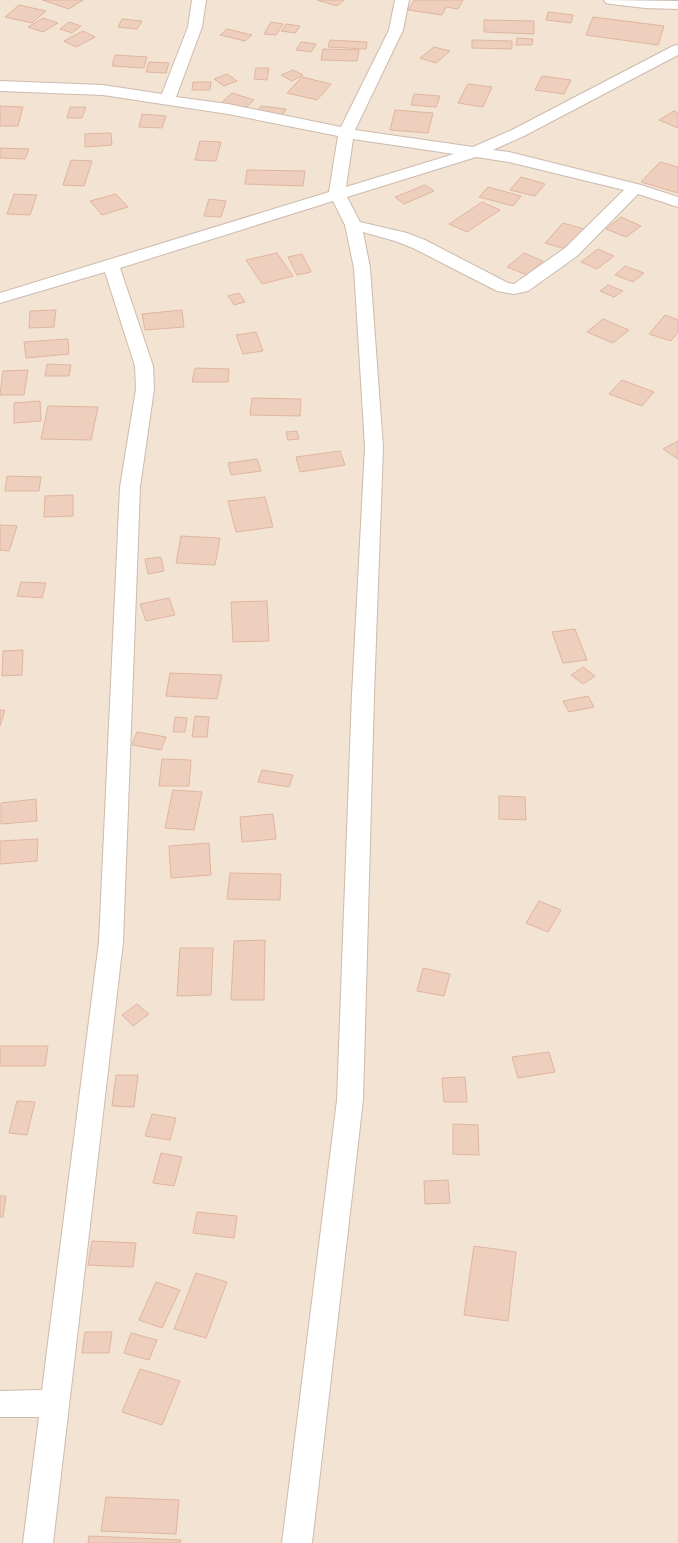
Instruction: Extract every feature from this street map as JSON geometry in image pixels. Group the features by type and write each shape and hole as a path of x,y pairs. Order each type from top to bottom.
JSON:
{"street":[{"path":"168,99 195,27 199,0"},
{"path":"297,1543 350,1100 363,703 374,447 362,268 353,225 337,194 346,133 396,30 402,0"},
{"path":"611,0 645,4 678,5"},
{"path":"0,298 475,152 518,133 678,49"},
{"path":"0,86 103,90 228,108 346,133 509,157 635,188 678,202"},
{"path":"353,225 413,241 503,287 514,289 522,287 571,252 635,188"},
{"path":"38,1543 111,942 128,517 130,487 145,389 144,366 111,265"},
{"path":"0,1404 55,1403"}],"shaded area":[{"path":"0,0 678,0 678,1543 0,1543"}],"building":[{"path":"42,0 83,0 69,9"},
{"path":"317,0 344,0 337,6"},
{"path":"414,0 463,0 458,9 446,7 442,15 408,10"},
{"path":"19,5 46,11 32,23 5,17"},
{"path":"548,12 573,15 571,23 546,20"},
{"path":"593,17 664,26 658,45 586,35"},
{"path":"43,18 58,23 43,32 28,27"},
{"path":"122,19 142,21 137,29 118,27"},
{"path":"484,20 534,21 534,34 484,32"},
{"path":"69,22 81,26 72,33 60,29"},
{"path":"271,22 283,24 276,35 264,34"},
{"path":"286,24 300,26 295,33 281,31"},
{"path":"227,29 252,35 245,41 220,35"},
{"path":"83,31 95,37 76,47 64,41"},
{"path":"517,38 533,39 532,45 516,45"},
{"path":"330,40 367,42 366,49 328,47"},
{"path":"472,40 512,41 512,49 472,48"},
{"path":"301,42 316,44 311,52 296,50"},
{"path":"434,47 450,51 436,63 420,58"},
{"path":"323,49 359,50 357,61 321,60"},
{"path":"115,55 147,57 144,68 112,66"},
{"path":"149,62 169,63 166,73 146,72"},
{"path":"256,68 269,68 267,80 254,79"},
{"path":"293,70 303,75 292,81 281,75"},
{"path":"227,74 237,81 224,86 214,79"},
{"path":"542,76 571,80 564,94 535,90"},
{"path":"302,77 331,84 317,100 287,93"},
{"path":"193,82 211,82 210,90 192,90"},
{"path":"468,84 492,87 483,107 458,103"},
{"path":"232,93 254,100 243,111 220,104"},
{"path":"414,94 440,96 436,107 411,105"},
{"path":"0,106 23,107 18,126 0,126"},
{"path":"261,106 286,109 282,116 257,112"},
{"path":"70,107 86,107 82,118 67,118"},
{"path":"395,110 433,113 428,133 390,130"},
{"path":"674,111 678,113 678,128 659,120"},
{"path":"142,114 166,116 162,128 139,127"},
{"path":"111,133 112,145 85,147 85,134"},
{"path":"200,141 221,142 216,161 195,160"},
{"path":"0,148 29,149 25,159 0,158"},
{"path":"71,160 92,161 84,186 63,185"},
{"path":"660,162 678,167 678,193 641,182"},
{"path":"247,170 305,171 303,186 245,184"},
{"path":"521,177 545,184 535,196 510,190"},
{"path":"425,185 434,191 404,204 395,197"},
{"path":"488,187 521,196 513,206 479,197"},
{"path":"14,194 37,195 30,215 7,214"},
{"path":"116,194 128,207 102,215 90,201"},
{"path":"209,199 226,201 221,217 204,216"},
{"path":"482,202 500,210 467,232 449,224"},
{"path":"621,217 641,226 626,237 606,229"},
{"path":"563,223 584,229 566,249 545,243"},
{"path":"598,249 614,256 597,269 581,262"},
{"path":"277,253 293,276 262,284 246,260"},
{"path":"524,253 543,261 527,275 507,267"},
{"path":"302,254 311,272 297,275 288,257"},
{"path":"625,266 644,273 633,282 615,275"},
{"path":"608,285 623,291 614,297 600,291"},
{"path":"239,293 245,302 234,305 228,296"},
{"path":"56,310 54,327 29,328 30,311"},
{"path":"182,310 184,327 145,330 142,314"},
{"path":"665,315 678,320 678,332 671,341 649,334"},
{"path":"603,319 629,330 613,343 587,332"},
{"path":"256,332 263,351 243,354 236,335"},
{"path":"68,339 69,354 26,358 24,342"},
{"path":"47,364 71,365 69,376 45,376"},
{"path":"195,368 229,369 228,382 192,382"},
{"path":"28,370 24,395 0,395 3,371"},
{"path":"622,380 654,392 642,406 609,394"},
{"path":"252,398 301,399 300,416 250,415"},
{"path":"40,401 41,421 14,423 14,403"},
{"path":"48,406 98,407 91,440 41,439"},
{"path":"297,431 299,439 288,440 286,432"},
{"path":"678,441 678,459 663,449"},
{"path":"340,451 345,465 300,472 296,457"},
{"path":"257,459 261,471 231,475 228,463"},
{"path":"7,476 41,477 39,491 5,491"},
{"path":"73,495 73,516 44,517 45,496"},
{"path":"265,497 273,527 236,532 228,501"},
{"path":"0,525 17,526 9,551 0,550"},
{"path":"181,536 220,538 215,565 176,563"},
{"path":"161,557 164,571 148,574 145,559"},
{"path":"21,582 46,583 42,598 17,596"},
{"path":"169,598 175,615 146,621 140,604"},
{"path":"267,601 269,641 233,642 231,602"},
{"path":"575,629 587,660 563,663 552,632"},
{"path":"23,650 22,675 2,676 3,651"},
{"path":"583,667 595,676 583,684 571,675"},
{"path":"170,673 222,675 217,699 166,696"},
{"path":"588,696 594,707 569,712 563,701"},
{"path":"0,710 5,710 0,726"},
{"path":"195,716 209,717 207,737 192,737"},
{"path":"175,717 187,718 185,732 173,732"},
{"path":"137,732 166,737 161,750 132,745"},
{"path":"162,759 191,760 189,786 159,786"},
{"path":"262,770 293,775 289,787 258,782"},
{"path":"173,790 202,792 194,830 165,828"},
{"path":"499,796 525,797 526,820 499,819"},
{"path":"36,799 37,821 1,824 1,803"},
{"path":"273,814 276,839 242,842 240,817"},
{"path":"38,839 37,861 0,864 0,841"},
{"path":"209,843 211,875 171,878 169,846"},
{"path":"230,873 281,874 280,900 227,899"},
{"path":"539,901 561,910 548,932 526,923"},
{"path":"265,940 264,1000 231,1000 234,941"},
{"path":"180,948 213,948 211,995 177,996"},
{"path":"423,968 450,974 444,996 417,991"},
{"path":"137,1004 149,1014 133,1026 122,1015"},
{"path":"0,1046 48,1046 45,1066 0,1066"},
{"path":"549,1052 555,1072 518,1078 512,1057"},
{"path":"116,1075 138,1075 134,1107 112,1106"},
{"path":"465,1077 467,1102 444,1102 442,1078"},
{"path":"17,1101 35,1102 27,1135 9,1133"},
{"path":"152,1114 176,1118 170,1140 145,1136"},
{"path":"453,1124 478,1125 479,1155 453,1154"},
{"path":"161,1153 182,1157 174,1186 153,1183"},
{"path":"448,1180 450,1203 425,1204 424,1181"},
{"path":"0,1196 6,1196 3,1217 0,1217"},
{"path":"197,1212 237,1216 234,1238 193,1233"},
{"path":"92,1241 136,1243 133,1267 88,1265"},
{"path":"474,1246 516,1252 508,1321 464,1315"},
{"path":"196,1273 227,1282 206,1338 174,1329"},
{"path":"156,1282 180,1290 162,1328 139,1320"},
{"path":"85,1332 112,1332 109,1353 82,1353"},
{"path":"131,1333 157,1340 149,1360 124,1353"},
{"path":"140,1369 180,1381 162,1425 122,1412"},
{"path":"106,1497 179,1500 176,1534 101,1531"},
{"path":"89,1536 181,1540 180,1543 88,1543"}]}
